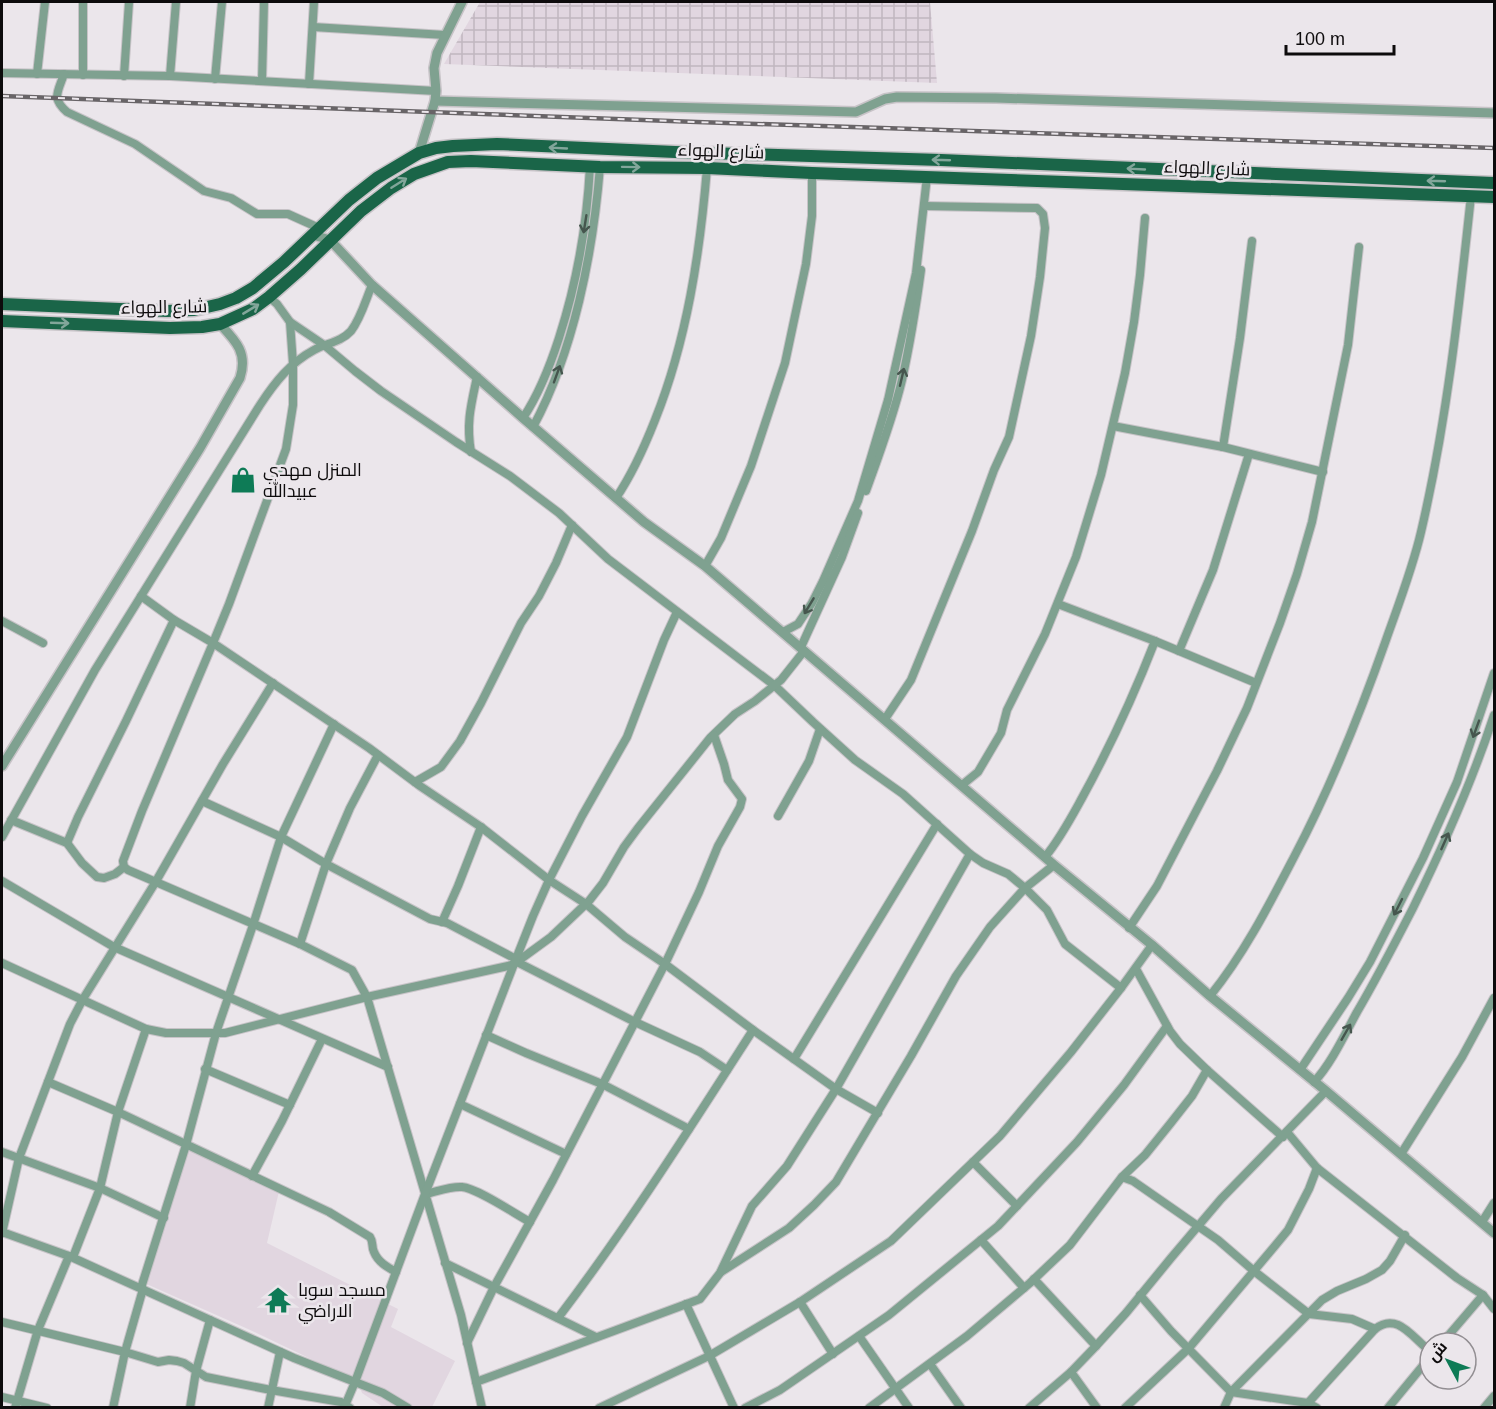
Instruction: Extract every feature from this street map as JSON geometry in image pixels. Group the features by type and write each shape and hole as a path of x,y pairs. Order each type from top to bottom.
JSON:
{"main road":[{"name":"شارع الهواء","path":"2,304 167,311 205,308 236,298 253,288 284,262 349,200 377,178 419,153 453,146 497,144 1494,183"},
{"name":"شارع الهواء","path":"2,321 170,328 220,324 253,309 269,297 302,269 361,211 392,188 414,174 448,162 707,168 1494,197"}],"street":[{"path":"37,74 45,2"},
{"path":"83,2 83,75"},
{"path":"124,76 129,2"},
{"path":"170,76 176,2"},
{"path":"215,79 222,2"},
{"path":"262,81 264,2"},
{"path":"309,84 314,2"},
{"path":"419,153 435,96 435,61 462,2"},
{"path":"313,27 445,35"},
{"path":"2,73 170,76 309,84 435,96 856,112 885,99 897,97 1494,113"},
{"path":"64,74 57,101 67,112 135,144 204,191 231,198 257,214 288,214 330,240 372,285 644,522 705,566 1054,865 1494,1233"},
{"path":"523,418 538,393 560,334 570,298 595,166"},
{"path":"533,427 548,399 564,354 589,258 597,206 595,166"},
{"path":"616,498 631,475 646,444 674,363 696,267 707,168"},
{"path":"705,566 721,538 751,466 785,363 806,264 812,216 812,173"},
{"path":"783,632 798,624 812,603 824,581 858,501 888,400 916,273 927,177"},
{"path":"1210,996 1230,970 1258,923 1329,788 1364,703 1396,613 1420,534 1447,395 1471,195"},
{"path":"2,963 146,1029 166,1034 216,1033 462,977 515,962 550,937 586,904 603,883 638,828 714,735 735,714 755,701 793,667 803,649 842,557 902,381 920,280 927,222 924,208"},
{"path":"885,719 911,680 1009,436 1031,336 1045,228 1043,214 1037,208 924,208"},
{"path":"962,785 978,772 1000,733 1007,710 1058,604 1076,557 1113,426 1134,322 1145,218"},
{"path":"1223,447 1252,241"},
{"path":"1129,928 1149,900 1171,861 1247,708 1297,574 1312,522 1348,345 1359,247"},
{"path":"2,837 95,670 274,384 305,355 344,337 351,330 372,285"},
{"path":"269,297 290,321 381,391 510,476 559,513 608,560 774,685 855,760 903,794 970,854 983,863 1008,874 1047,910 1065,944 1122,988"},
{"path":"290,321 294,405 286,449 229,604 142,811 123,861 124,867 155,883 300,944 352,970 367,997 388,1067 461,1315 482,1407"},
{"path":"2,766 200,448 240,378 243,369 239,347 220,324"},
{"path":"471,452 468,417 477,377"},
{"path":"1113,426 1223,447 1323,472"},
{"path":"1179,651 1213,570 1249,454"},
{"path":"415,782 441,767 460,741 521,623 539,596 572,525"},
{"path":"141,596 174,621 213,643 334,724 481,828 549,880 586,904 625,937 753,1030 836,1089 878,1113"},
{"path":"1058,604 1256,683"},
{"path":"2,1322 158,1362 177,1360 206,1377 346,1406 486,1035 549,880 627,737 677,612"},
{"path":"2,621 43,643"},
{"path":"68,843 78,817 174,621"},
{"path":"1046,857 1100,765 1155,641"},
{"path":"1300,1070 1338,1015 1370,962 1423,858 1456,782 1494,673"},
{"path":"273,683 70,1024 19,1158 2,1232 71,1256 280,1352 383,1393 408,1407"},
{"path":"1314,1082 1336,1050 1382,969 1434,864 1469,787 1494,715"},
{"path":"112,1407 142,1288 186,1145 205,1069 227,997 281,837 334,724"},
{"path":"778,816 809,761 820,729"},
{"path":"467,1343 494,1287 635,1022 699,892 718,846 740,807 742,799 728,780 714,735"},
{"path":"300,944 326,864 350,808 378,755"},
{"path":"202,801 281,837 326,864 430,919 442,922 515,962 700,1052 727,1071"},
{"path":"11,820 68,843 82,863 97,877 104,878 116,874 124,867"},
{"path":"794,1059 937,824"},
{"path":"442,922 459,886 481,828"},
{"path":"476,1382 700,1299 720,1273 753,1206 787,1166 836,1089 970,854"},
{"path":"720,1273 789,1228 836,1182 956,976 990,927 1025,888 1054,865"},
{"path":"2,881 114,947 388,1067"},
{"path":"601,1407 709,1356 800,1302 891,1241 1000,1136 1122,988 1152,945"},
{"path":"1136,969 1167,1026 1180,1044 1207,1070 1285,1134 1317,1168 1457,1278 1483,1294 1494,1309"},
{"path":"1401,1154 1462,1057 1494,998"},
{"path":"745,1407 780,1390 889,1315 998,1226 1077,1142 1124,1085 1167,1026"},
{"path":"17,1404 38,1330 100,1188 118,1112 146,1029"},
{"path":"558,1318 608,1249 753,1030"},
{"path":"486,1035 602,1084 689,1129"},
{"path":"252,1176 322,1039"},
{"path":"205,1069 290,1105"},
{"path":"869,1407 967,1336 1070,1245 1122,1177 1145,1155 1192,1096 1207,1070"},
{"path":"48,1083 118,1112 329,1212 370,1237 373,1242 373,1251 379,1261 396,1272"},
{"path":"1029,1407 1071,1372 1096,1346 1237,1182 1326,1091"},
{"path":"460,1104 566,1154"},
{"path":"2,1152 100,1188 164,1218"},
{"path":"973,1162 1017,1206"},
{"path":"1125,1407 1189,1348 1288,1230 1317,1168"},
{"path":"1122,1177 1133,1181 1218,1240 1309,1314 1352,1319 1376,1329"},
{"path":"425,1194 460,1186 530,1222"},
{"path":"1482,1222 1494,1203"},
{"path":"1224,1407 1231,1392 1322,1300 1382,1270 1405,1235"},
{"path":"981,1240 1024,1288"},
{"path":"445,1263 597,1337"},
{"path":"1034,1279 1096,1346"},
{"path":"1452,1331 1483,1294"},
{"path":"1140,1295 1171,1331 1231,1392 1308,1403 1317,1407"},
{"path":"800,1302 833,1354"},
{"path":"686,1304 734,1407"},
{"path":"190,1407 196,1371 210,1320"},
{"path":"1308,1403 1382,1324 1391,1323 1403,1327 1418,1340"},
{"path":"859,1336 909,1407"},
{"path":"268,1407 280,1352"},
{"path":"930,1364 961,1407"},
{"path":"1388,1407 1418,1371"},
{"path":"1071,1372 1097,1407"},
{"path":"1484,1407 1494,1396"},
{"path":"2,1397 17,1404 47,1407"}],"shaded area":[{"path":"480,2 930,2 937,83 444,64"},
{"path":"185,1145 280,1187 267,1243 398,1309 391,1327 455,1361 432,1407 383,1407 362,1393 357,1381 142,1282"}],"railway":[{"path":"2,96 1494,148"}],"place":[{"name":"المنزل مهدي عبيدالله","path":"243,480"},
{"name":"مسجد سوبا الاراضي","path":"278,1300"}]}
